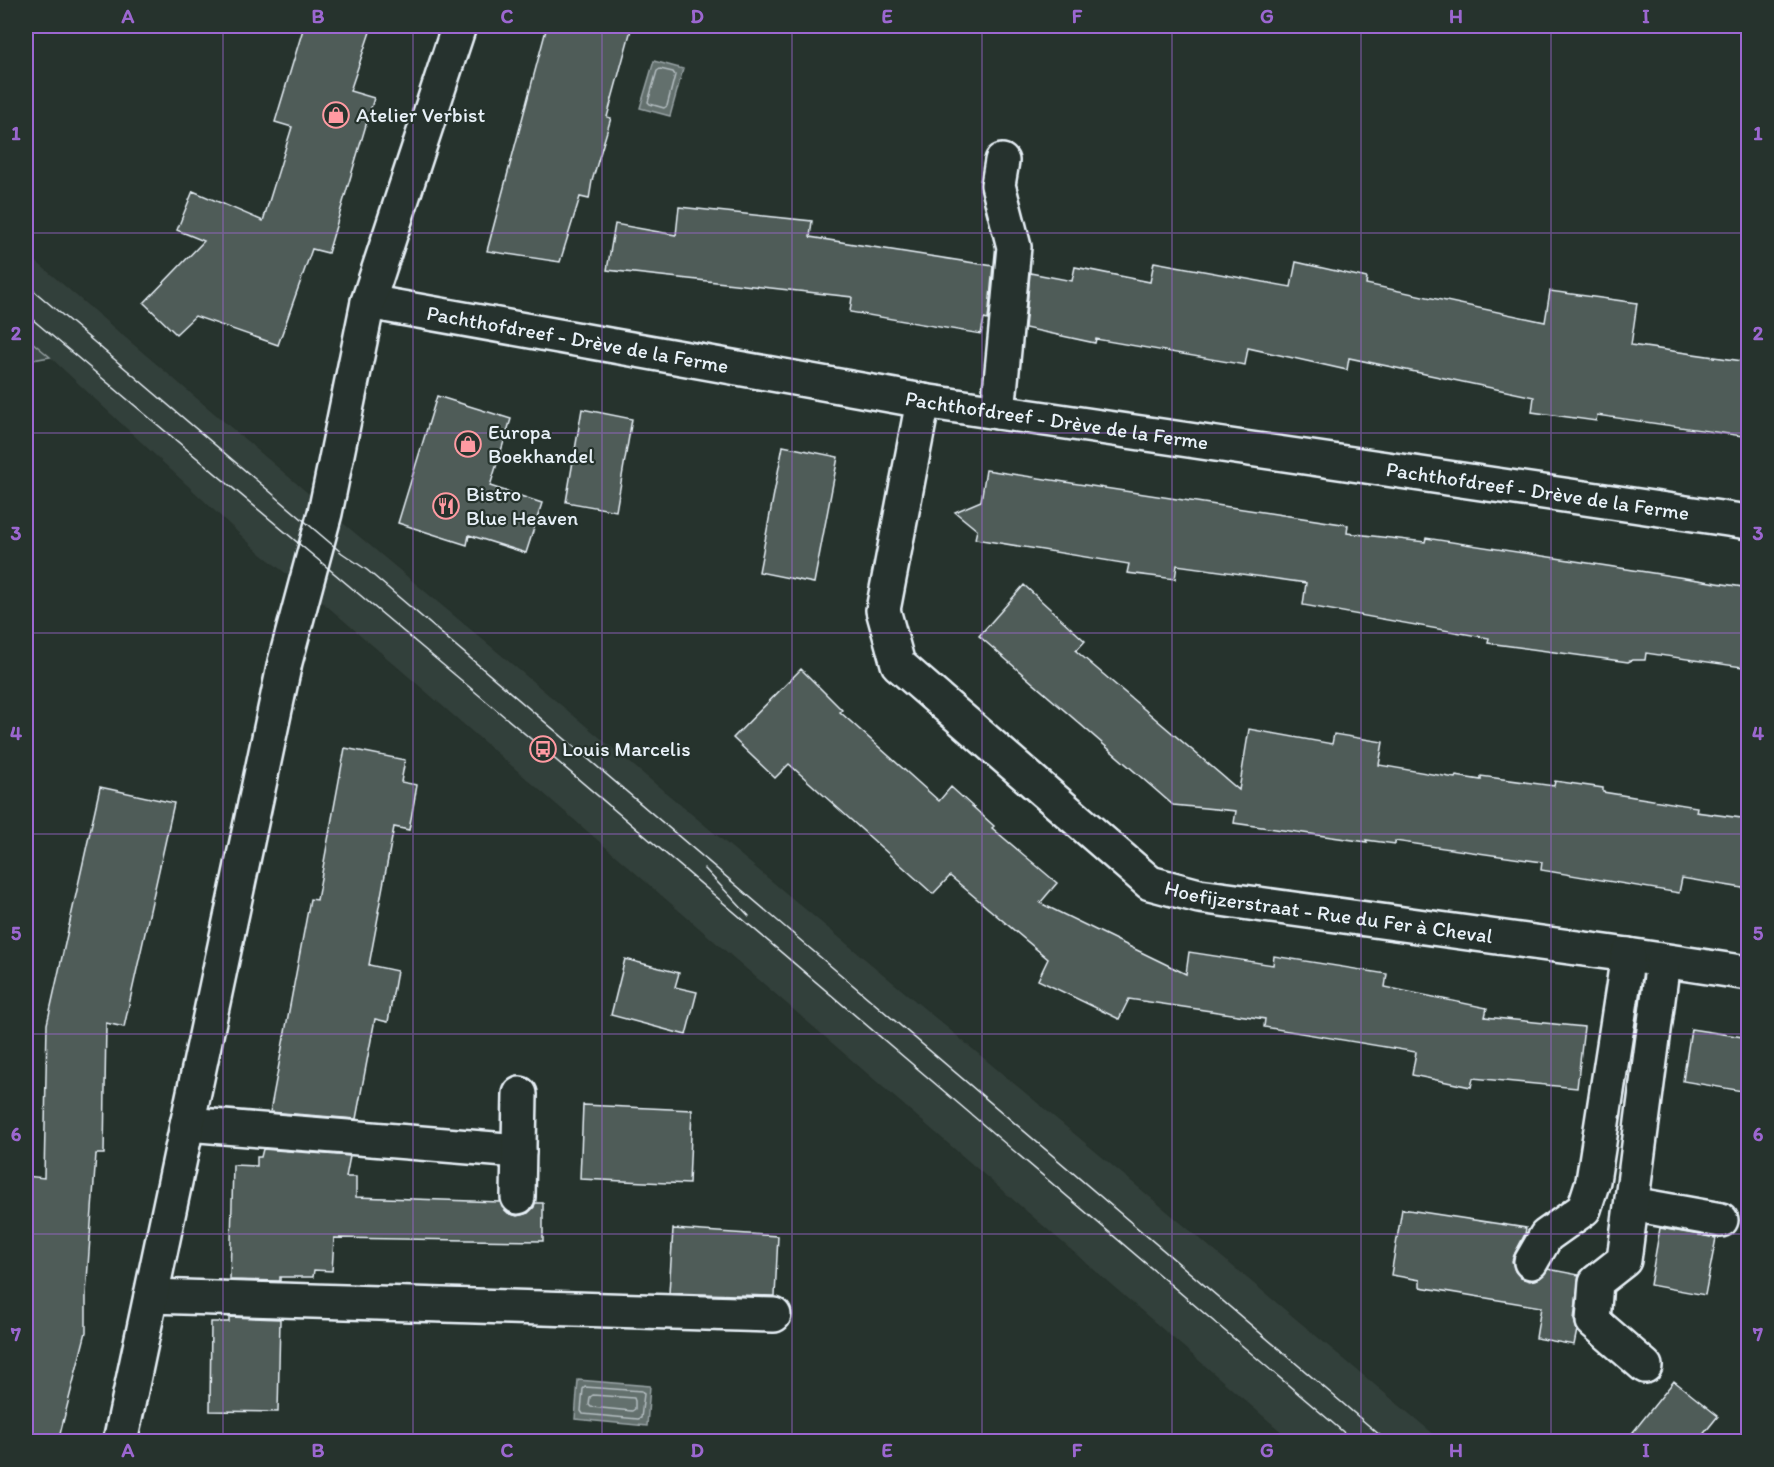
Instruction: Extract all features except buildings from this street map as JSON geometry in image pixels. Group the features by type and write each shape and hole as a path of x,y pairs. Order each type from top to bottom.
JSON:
{"street":[{"path":"120,1442 285,662 325,513 368,302 459,26"},
{"path":"998,412 1014,247 998,185 1002,161"},
{"name":"Pachthofdreef - Drève de la Ferme","path":"368,302 923,401 1749,522"},
{"name":"Hoefijzerstraat - Rue du Fer à Cheval","path":"923,401 883,610 898,664 1150,883 1198,896 1628,955 1749,974"},
{"path":"1531,1262 1546,1236 1584,1209 1593,1181 1628,955"},
{"path":"1645,1366 1593,1321 1596,1282 1624,1260 1663,961"},
{"path":"518,1197 520,1094"},
{"path":"188,1124 519,1151"},
{"path":"1632,1204 1721,1220"},
{"path":"151,1296 774,1315"}],"shaded area":[{"path":"26,253 343,523 1442,1441 1292,1441 327,606 260,553 26,337"},
{"path":"26,337 50,357 26,361"}],"water":[{"path":"654,61 683,69 670,116 640,108"},
{"path":"578,1380 650,1386 647,1426 575,1419"}],"tram line":[{"path":"26,284 342,553 367,570 1388,1442"},
{"path":"26,314 543,749 1355,1442"},
{"path":"704,868 749,916"}],"place":[{"name":"Atelier Verbist","path":"336,115"},
{"name":"Europa Boekhandel","path":"468,444"},
{"name":"Bistro Blue Heaven","path":"446,506"},
{"name":"Louis Marcelis","path":"543,749"}]}
